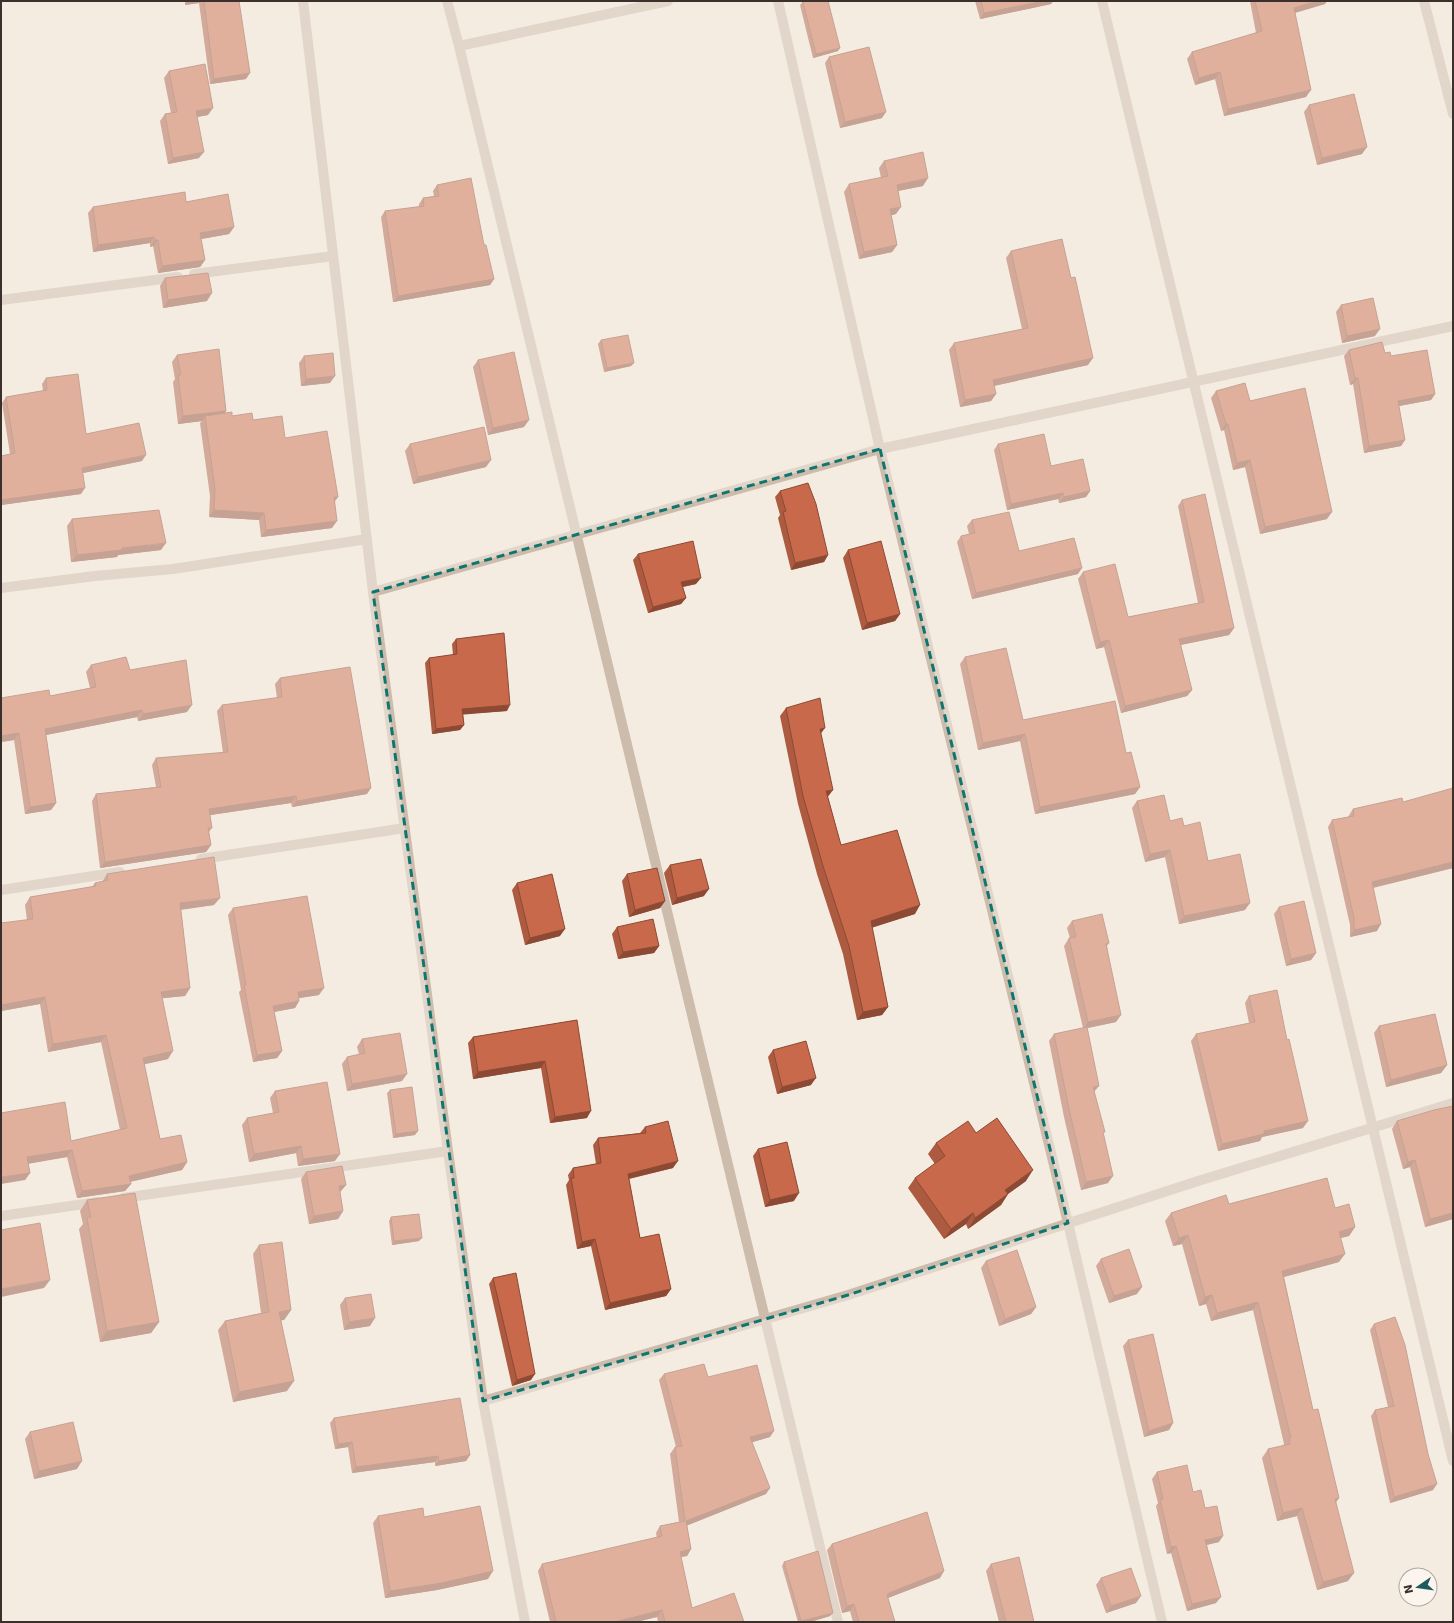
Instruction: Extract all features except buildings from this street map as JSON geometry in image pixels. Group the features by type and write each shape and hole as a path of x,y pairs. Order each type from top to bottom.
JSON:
{"street":[{"path":"302,1 373,592 448,1151 483,1401 525,1622"},
{"path":"446,1 460,46 838,1622"},
{"path":"460,46 668,1"},
{"path":"778,1 880,449 1068,1223 1162,1622"},
{"path":"1102,1 1453,1461"},
{"path":"1424,1 1453,114"},
{"path":"1,300 333,256"},
{"path":"373,592 578,536 880,449 1453,326"},
{"path":"1,588 95,576 173,569 367,539"},
{"path":"187,862 405,828"},
{"path":"1,890 133,870"},
{"path":"483,1401 848,1295 1198,1181 1453,1103"},
{"path":"1,1216 448,1151"}],"highlighted area":[{"path":"880,449 1068,1223 848,1295 483,1401 373,592"}]}
